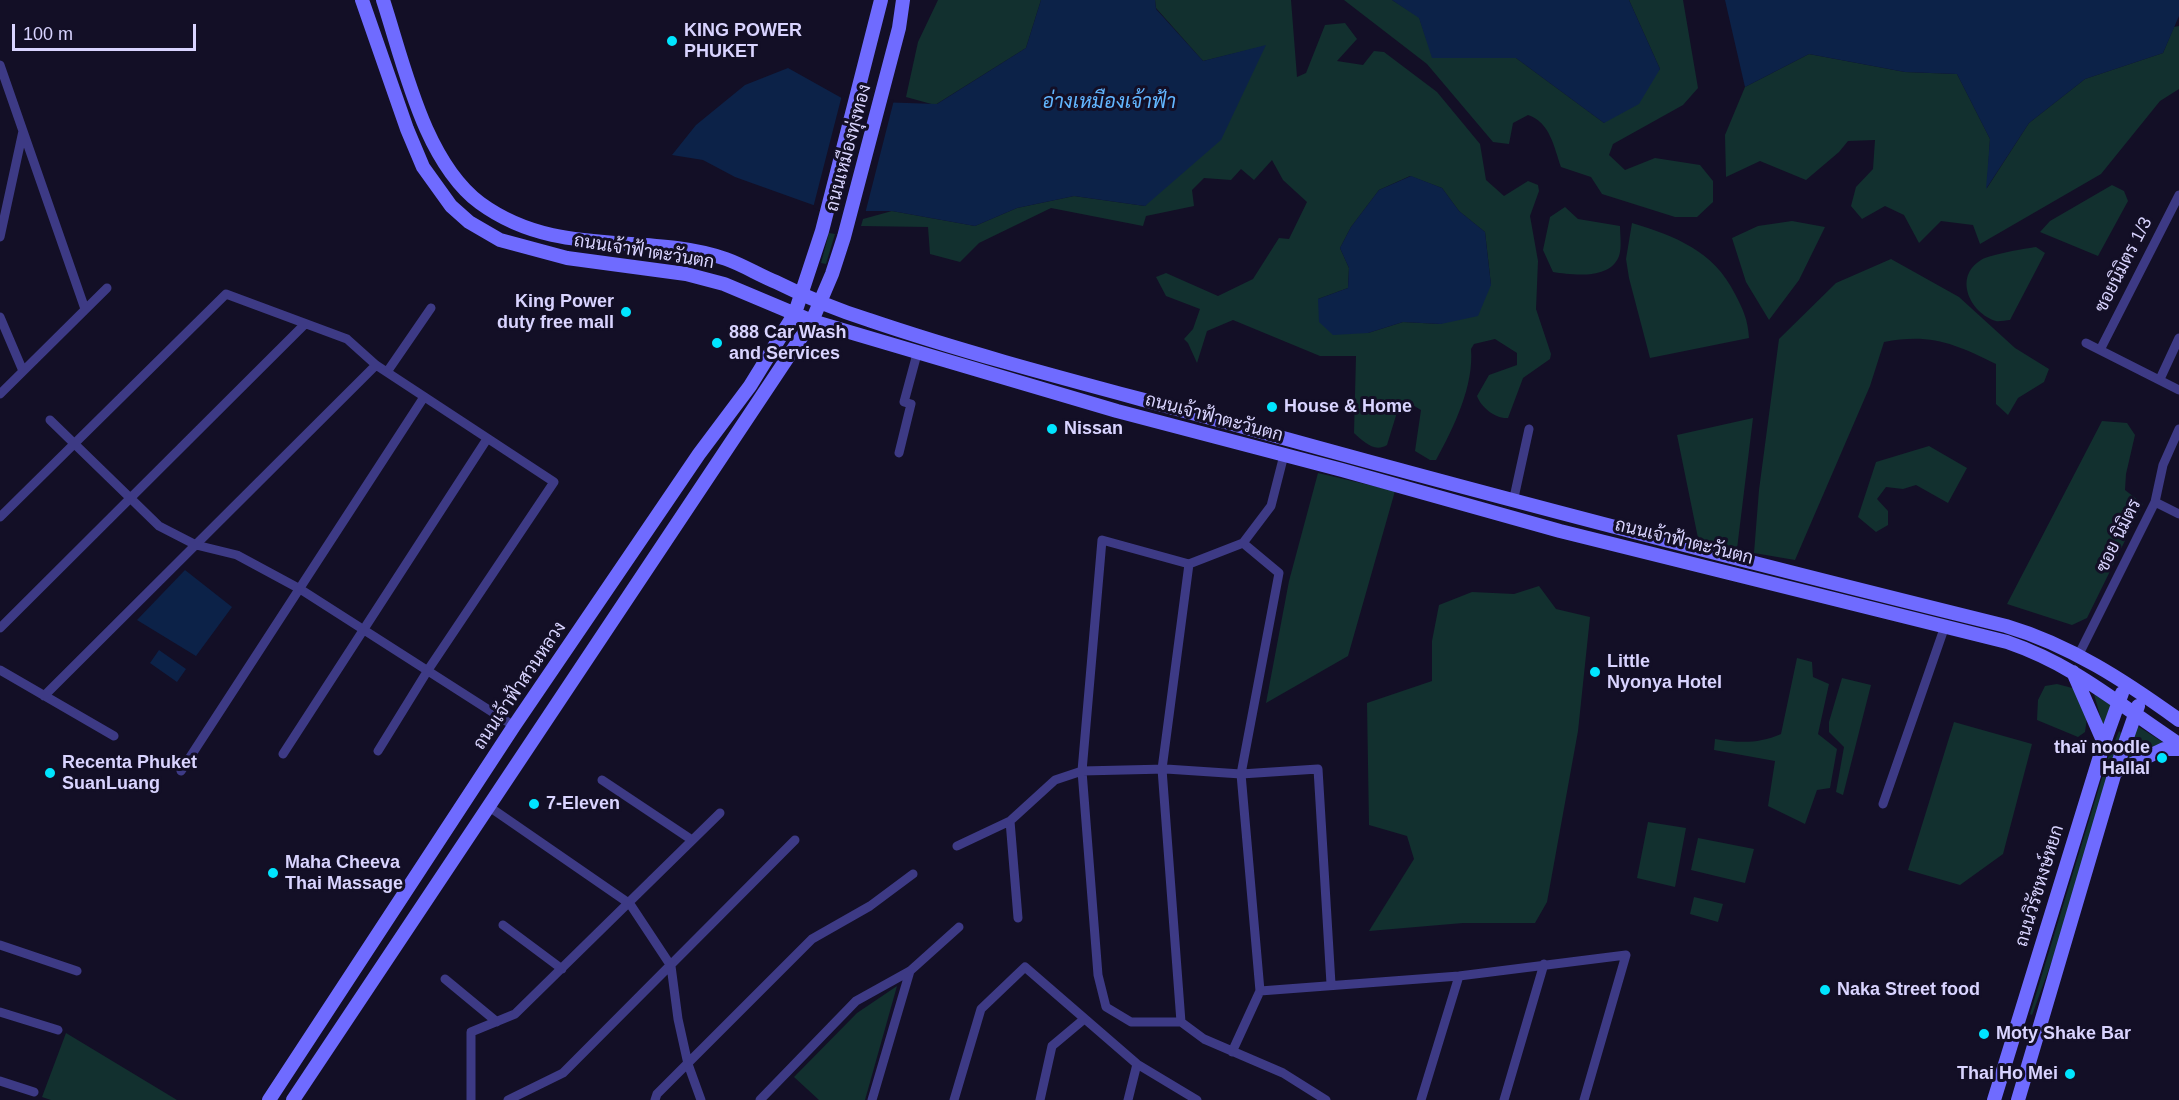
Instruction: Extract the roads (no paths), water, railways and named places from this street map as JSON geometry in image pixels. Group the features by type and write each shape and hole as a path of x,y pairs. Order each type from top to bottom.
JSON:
{"main road":[{"name":"ถนนเจ้าฟ้าตะวันตก","path":"362,0 420,160 445,199 469,222 492,236 516,246 567,258 686,273 724,284 812,321 917,354 1117,411 1560,531 2019,646 2073,672 2179,744"},
{"name":"ถนนเจ้าฟ้าตะวันตก","path":"383,0 430,136 456,180 487,208 527,228 577,240 688,250 726,260 821,303 867,320 1072,380 1689,548 2006,626 2042,637 2079,654 2179,720"},
{"name":"ถนนเหมืองทุ่งทอง","path":"803,295 822,231 881,0"},
{"name":"ถนนเหมืองทุ่งทอง","path":"821,303 844,237 899,28 903,0"},
{"name":"ถนนเจ้าฟ้าสวนหลวง","path":"269,1100 514,726 699,454 750,386 795,314 803,295"},
{"path":"293,1100 812,321 821,303"},
{"path":"2073,672 2104,743"},
{"name":"ถนนวิรัชหงษ์หยก","path":"1994,1100 2104,743 2125,684"},
{"path":"2018,1100 2115,772 2142,696"},
{"path":"2115,772 2164,749 2179,749"},
{"path":"392,913 409,926"},
{"path":"2014,1031 2037,1037"}],"street":[{"path":"0,65 85,309"},
{"path":"0,237 23,131"},
{"name":"ซอยนิมิตร 1/3","path":"2100,350 2179,195"},
{"path":"0,394 107,288"},
{"path":"0,517 73,442 226,294 347,339 376,365 554,482 428,670 378,751"},
{"path":"387,372 431,308"},
{"path":"0,317 23,371"},
{"path":"0,628 305,324"},
{"path":"2160,379 2179,338"},
{"path":"2086,343 2179,390"},
{"path":"899,453 911,404 904,402 917,354"},
{"path":"44,696 376,365"},
{"path":"181,771 424,397"},
{"path":"50,420 159,526 196,545 237,555 300,590 514,726"},
{"path":"1513,501 1529,429"},
{"name":"ซอย นิมิตร","path":"2079,654 2155,502 2163,465 2179,429"},
{"path":"283,754 487,439"},
{"path":"1284,455 1271,506 1243,543 1189,564 1102,540 1082,771 1098,975 1106,1007 1131,1022 1181,1022 1204,1039 1283,1073 1326,1100"},
{"path":"2155,502 2179,514"},
{"path":"1232,1052 1260,991 1241,774 1279,573 1243,543"},
{"path":"1181,1022 1162,769 1189,564"},
{"path":"1882,804 1945,626"},
{"path":"0,670 114,736"},
{"path":"957,846 1010,821 1055,780 1082,771 1162,769 1241,774 1318,769 1331,984"},
{"path":"602,780 692,840"},
{"path":"488,806 630,904 670,966 688,1064 701,1100"},
{"path":"471,1100 471,1032 515,1014 630,904 720,813"},
{"path":"1010,821 1018,918"},
{"path":"508,1100 563,1073 795,840"},
{"path":"654,1098 812,939 870,906 913,874"},
{"path":"502,925 562,969"},
{"path":"760,1100 856,1001 910,971 959,927"},
{"path":"0,956 2,946 77,971"},
{"path":"1260,991 1459,976 1626,955 1584,1100"},
{"path":"1504,1100 1544,964"},
{"path":"954,1100 981,1009 1025,967 1083,1020 1137,1064 1197,1100"},
{"path":"872,1100 910,971"},
{"path":"1421,1100 1459,976"},
{"path":"445,979 497,1022"},
{"path":"0,1011 58,1030"},
{"path":"1040,1100 1052,1046 1083,1020"},
{"path":"1128,1100 1137,1064"},
{"path":"0,1081 34,1092"}],"water":[{"name":"อ่างเหมืองเจ้าฟ้า","path":"1041,0 1155,0 1156,9 1203,61 1266,45 1221,140 1145,206 1074,196 1017,208 975,226 892,211 830,211 735,177 703,160 672,155 696,125 745,85 788,68 847,101 937,104 1026,48"},
{"path":"1392,0 1629,0 1660,69 1639,104 1604,123 1516,58 1432,58 1419,18"},
{"path":"1725,0 2179,0 2179,16 2163,53 2085,79 2029,123 1986,189 1990,139 1957,74 1905,72 1809,54 1745,87"},
{"path":"1411,176 1442,188 1459,211 1485,232 1491,285 1478,316 1441,324 1403,322 1368,333 1333,335 1319,322 1318,299 1348,288 1349,268 1340,248 1351,227 1379,190"},
{"path":"185,570 232,607 196,656 137,620"},
{"path":"159,650 186,669 177,682 150,663"}],"place":[{"name":"KING POWER PHUKET","path":"672,41"},
{"name":"King Power duty free mall","path":"626,312"},
{"name":"888 Car Wash and Services","path":"717,343"},
{"name":"House & Home","path":"1272,407"},
{"name":"Nissan","path":"1052,429"},
{"name":"Little Nyonya Hotel","path":"1595,672"},
{"name":"thaï noodle Hallal","path":"2162,758"},
{"name":"Recenta Phuket SuanLuang","path":"50,773"},
{"name":"7-Eleven","path":"534,804"},
{"name":"Maha Cheeva Thai Massage","path":"273,873"},
{"name":"Naka Street food","path":"1825,990"},
{"name":"Moty Shake Bar","path":"1984,1034"},
{"name":"Thai Ho Mei","path":"2070,1074"}]}
